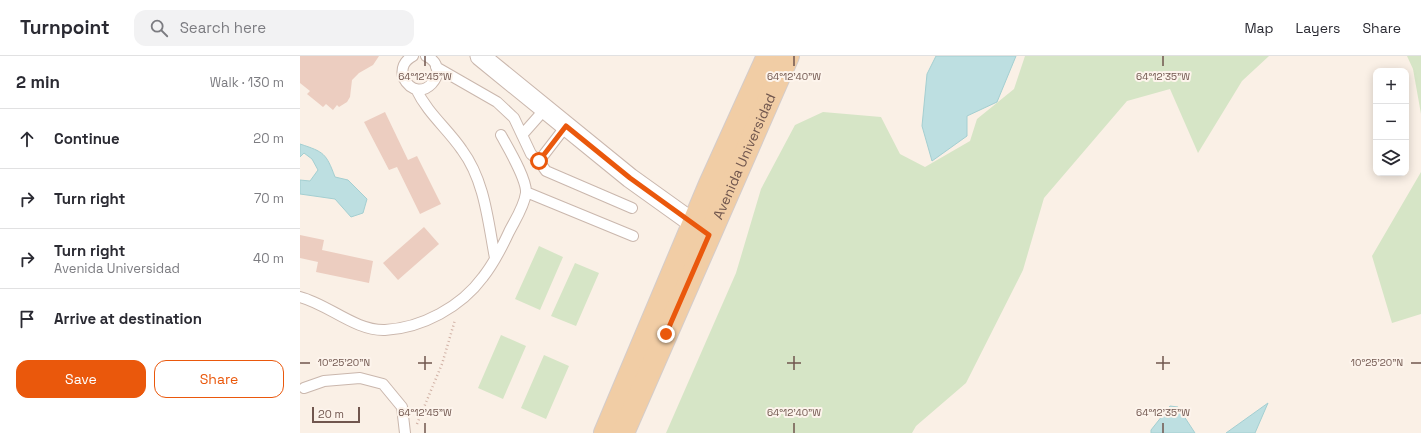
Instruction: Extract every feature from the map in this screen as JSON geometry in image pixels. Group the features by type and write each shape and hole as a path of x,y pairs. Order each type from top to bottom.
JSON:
{"main road":[{"name":"Avenida Universidad","path":"623,433 768,56"},
{"name":"Avenida Universidad","path":"605,433 701,229 788,56"}],"street":[{"path":"480,56 630,178 701,229"}],"lane":[{"path":"413,56 406,60 402,71 406,83 416,89 425,89 432,84 437,76 436,67 433,61 426,56"},
{"path":"436,67 497,102 514,118 531,154 539,161 546,171 632,208"},
{"path":"416,89 425,106 463,151 482,188 495,258"},
{"path":"522,135 546,109"},
{"path":"539,161 566,126"},
{"path":"300,297 311,300 358,324 383,330 410,327 435,316 460,300 483,278 520,210 526,192 523,179 501,135"},
{"path":"526,192 633,236"},
{"path":"304,388 324,381 360,378 383,384 402,407 405,433"}],"path":[{"path":"417,426 442,364 460,300"}],"green space":[{"path":"1025,56 1269,56 1242,81 1198,153 1170,89 1127,101 1044,198 1023,270 966,383 916,426 912,433 666,433 736,273 761,189 795,125 823,112 881,117 900,154 925,167 970,141 977,119 1014,89"},
{"path":"1407,56 1421,56 1421,114 1413,69"},
{"path":"1421,172 1421,314 1392,323 1372,256"},
{"path":"539,246 563,257 540,310 515,299"},
{"path":"575,263 599,273 576,326 551,316"},
{"path":"501,335 526,346 503,399 478,388"},
{"path":"544,355 569,366 546,419 521,408"}],"water":[{"path":"936,56 1016,56 997,102 967,116 967,136 932,161 922,126 927,74"},
{"path":"300,144 323,154 335,177 348,180 367,199 363,213 351,217 335,199 300,194 300,180 310,181 318,170 312,159 304,153 300,157"},
{"path":"1268,403 1255,433 1226,433"},
{"path":"1170,406 1178,407 1195,433 1151,433 1151,430"}],"building":[{"path":"300,56 379,56 373,65 359,73 352,80 350,97 347,102 339,107 337,105 333,110 326,104 323,107 307,94 310,91 300,83"},
{"path":"385,112 408,160 417,156 441,204 420,214 397,167 389,170 364,122"},
{"path":"424,227 439,244 398,280 383,263"},
{"path":"300,235 324,240 322,250 373,261 369,283 316,272 318,262 300,258"}],"route":[{"path":"539,161 566,126 630,178 709,235 666,334"}]}
